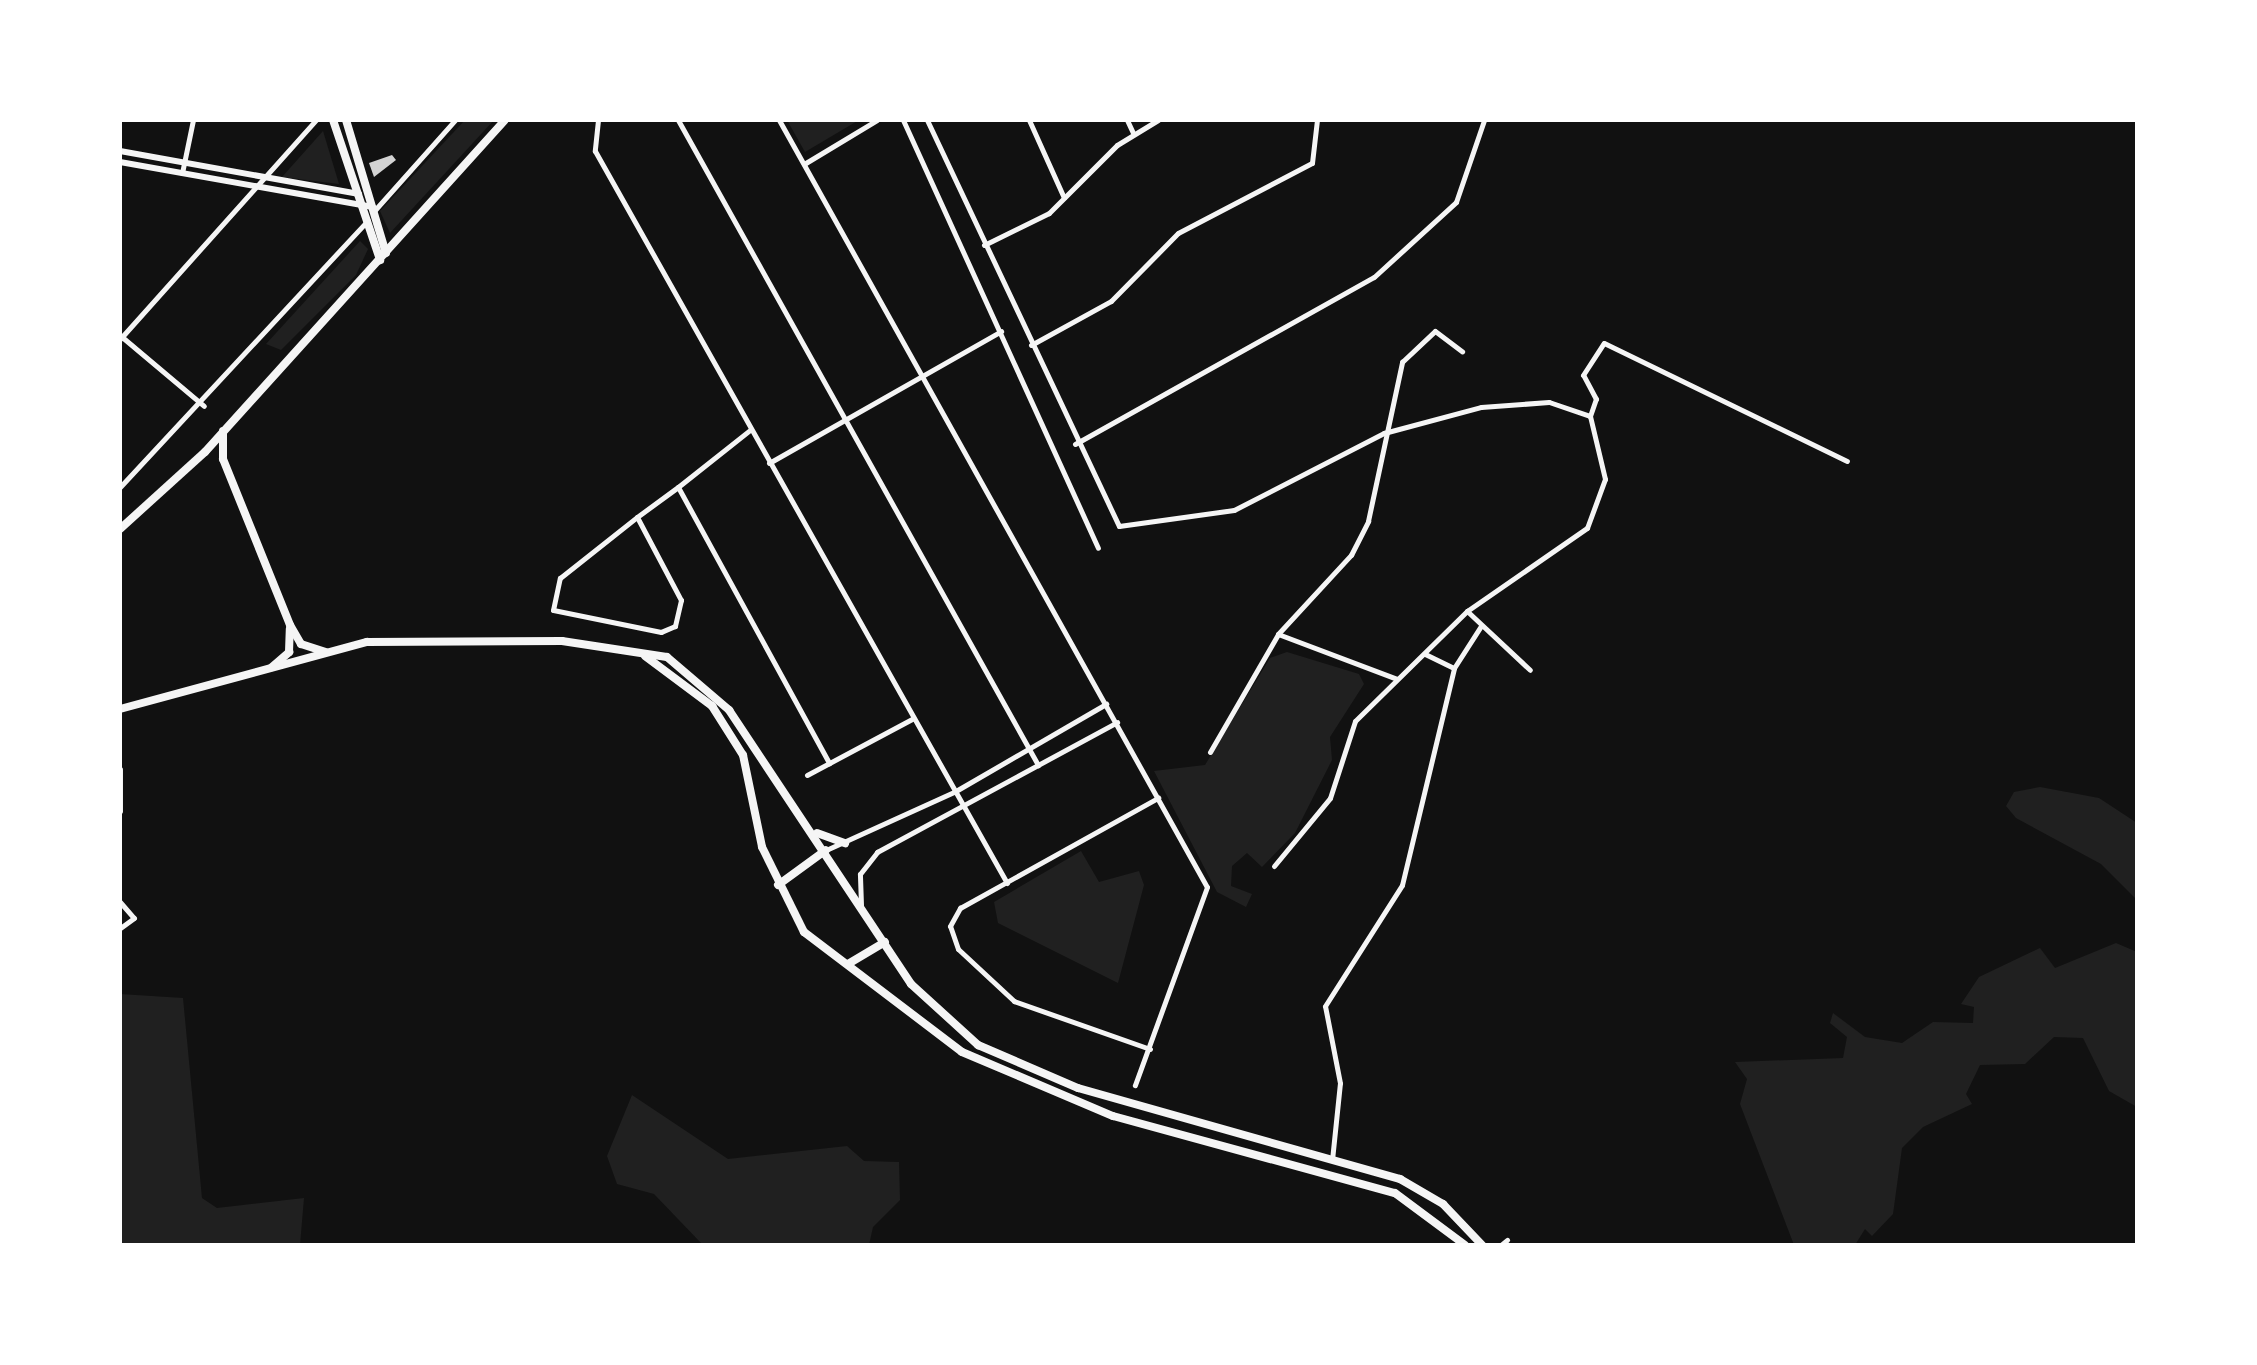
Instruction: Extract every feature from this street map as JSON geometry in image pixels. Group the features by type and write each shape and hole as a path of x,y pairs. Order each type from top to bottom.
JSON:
{"main road":[{"path":"333,120 366,224 383,256"},
{"path":"346,120 374,209 383,256"},
{"path":"120,529 194,462 505,120"},
{"path":"120,150 370,196"},
{"path":"120,162 374,209"},
{"path":"223,430 223,459 290,624 301,644 326,652"},
{"path":"194,462 223,459"},
{"path":"266,670 288,652 290,624"},
{"path":"120,709 326,652 418,637 638,652 696,674 943,1018 1017,1066 1421,1189 1482,1245"},
{"path":"638,652 684,680 732,737 778,885 804,932 843,964 997,1074 1174,1136 1379,1187 1426,1210 1465,1245"},
{"path":"806,824 845,843"},
{"path":"778,885 826,850"},
{"path":"843,964 885,942"}],"street":[{"path":"182,173 193,120"},
{"path":"204,406 121,338 316,120"},
{"path":"120,487 204,406 455,120"},
{"path":"678,120 1038,765"},
{"path":"779,120 1206,887 1135,1085"},
{"path":"804,164 877,120"},
{"path":"903,120 1098,548"},
{"path":"927,120 1075,444 1119,526 1234,510 1384,433 1508,402 1590,416"},
{"path":"1029,120 1064,198"},
{"path":"1128,120 1134,133"},
{"path":"983,246 1064,198 1134,133 1158,120"},
{"path":"1031,345 1111,301 1178,233 1292,176 1316,154 1318,120"},
{"path":"1075,444 1327,307 1456,202 1484,120"},
{"path":"595,122 595,151 1007,884"},
{"path":"768,463 1001,331"},
{"path":"1210,752 1278,634 1351,555 1368,521 1392,385 1418,342 1445,331 1462,351"},
{"path":"1274,866 1330,798 1355,721 1468,611 1586,528 1605,479 1590,416 1596,399 1586,361 1604,343 1847,461"},
{"path":"637,517 683,612 661,632 568,618 553,610 551,594 637,517 750,430"},
{"path":"678,487 829,763"},
{"path":"1468,611 1530,670"},
{"path":"1332,1160 1340,1084 1325,1006 1402,885 1454,668 1481,626"},
{"path":"1278,634 1398,680"},
{"path":"1424,653 1454,668"},
{"path":"826,850 870,836 1106,704"},
{"path":"808,775 912,719"},
{"path":"861,906 860,874 877,852 1116,722"},
{"path":"120,769 120,812"},
{"path":"1150,1050 1014,1001 958,949 955,914 1159,798"},
{"path":"870,836 877,852"},
{"path":"120,902 134,918 120,928"}],"shaded area":[{"path":"465,120 494,120 390,233 380,211"},
{"path":"787,120 859,120 805,152"},
{"path":"323,131 339,184 282,177"},
{"path":"360,241 368,249 356,275 281,350 266,344"},
{"path":"1287,652 1359,674 1364,684 1330,737 1332,760 1295,833 1262,867 1247,853 1232,866 1231,886 1252,894 1246,907 1217,892 1154,771 1205,765 1270,658"},
{"path":"2040,787 2099,798 2137,823 2137,900 2101,864 2016,818 2006,806 2014,792"},
{"path":"1081,851 1099,882 1139,871 1144,885 1118,983 998,923 994,902"},
{"path":"2116,943 2137,952 2137,1107 2109,1091 2083,1038 2054,1037 2025,1064 1980,1065 1966,1094 1972,1104 1923,1127 1902,1148 1893,1214 1872,1236 1865,1229 1855,1245 1794,1245 1740,1104 1747,1079 1735,1062 1843,1058 1847,1037 1830,1023 1833,1013 1865,1037 1902,1043 1933,1022 1973,1023 1974,1007 1961,1004 1979,977 2040,948 2055,968"},
{"path":"120,994 183,998 202,1198 217,1208 304,1198 300,1245 120,1245"},
{"path":"632,1095 728,1159 847,1146 864,1161 899,1162 900,1200 873,1227 869,1245 701,1243 654,1194 617,1184 607,1156"}],"building":[{"path":"392,155 396,160 374,177 369,163"}]}
